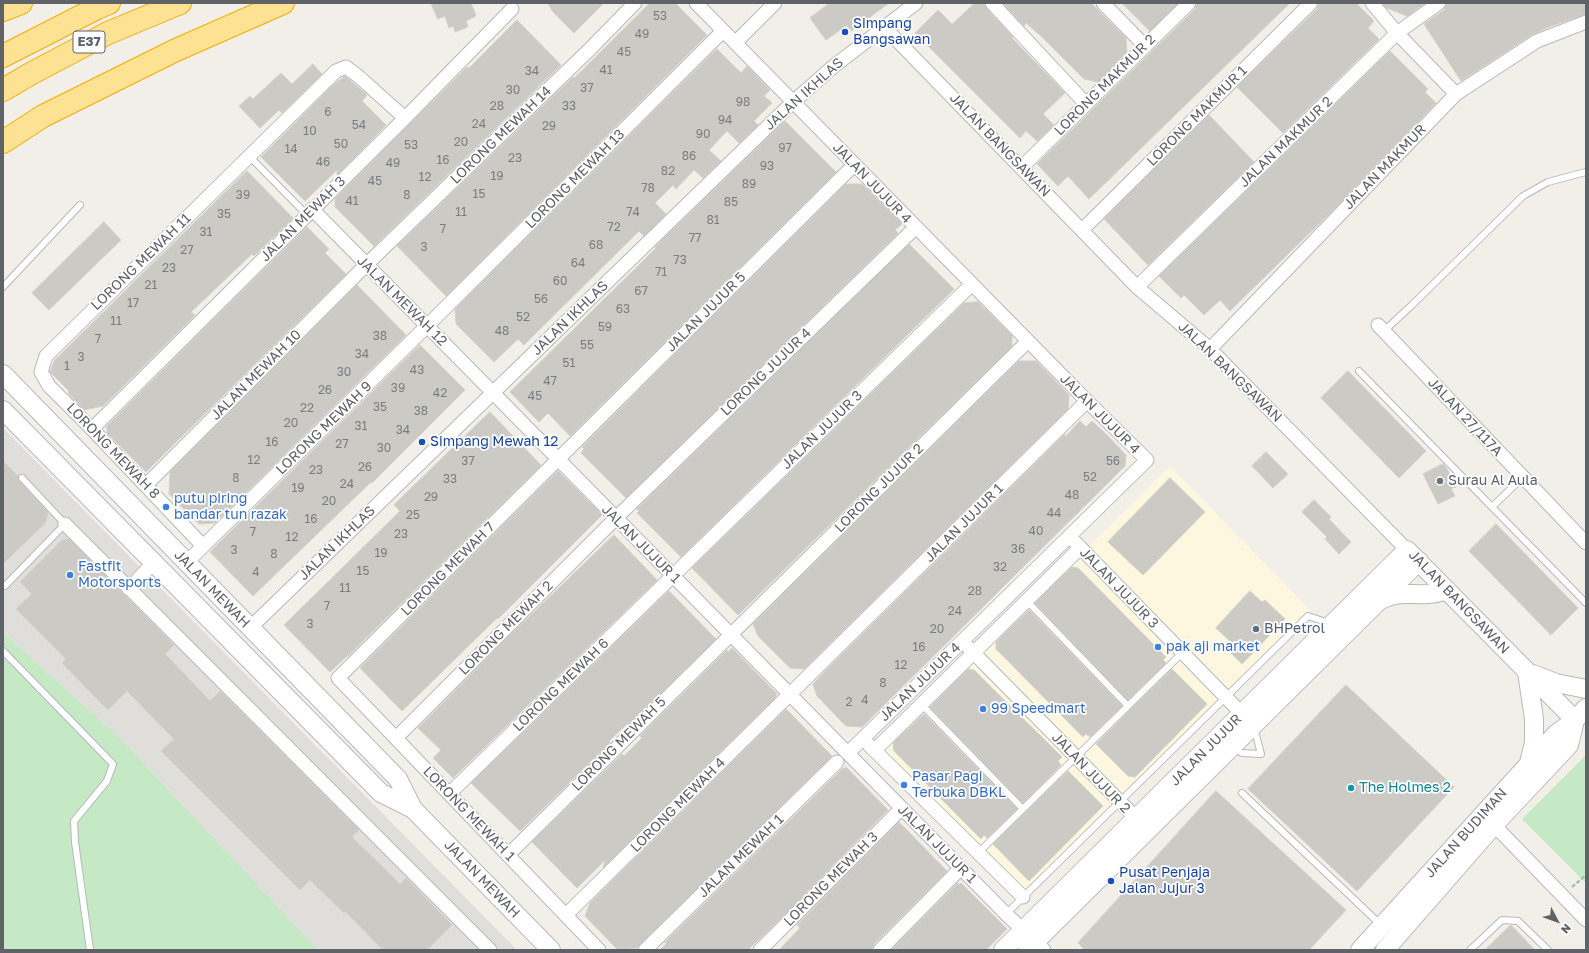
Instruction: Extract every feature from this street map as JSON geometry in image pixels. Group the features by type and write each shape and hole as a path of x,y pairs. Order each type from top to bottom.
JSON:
{"highway":[{"path":"3,10 21,3"},
{"name":"E37","path":"3,56 50,31 109,3"},
{"name":"E37","path":"3,90 108,33 180,3"},
{"path":"3,142 42,116 176,50 282,3"},
{"path":"3,156 42,116"}],"street":[{"name":"LORONG MEWAH 14","path":"366,265 589,50 635,3"},
{"path":"696,3 793,102"},
{"path":"735,43 775,3"},
{"name":"JALAN IKHLAS","path":"233,644 793,102 834,66 916,3"},
{"path":"992,3 1086,104"},
{"path":"1103,3 1145,46"},
{"name":"LORONG MAKMUR 2","path":"1021,168 1189,3"},
{"name":"LORONG MAKMUR 1","path":"1082,230 1311,3"},
{"path":"1372,3 1397,33 1456,94"},
{"name":"JALAN MAKMUR 2","path":"1138,287 1397,33 1439,3"},
{"name":"JALAN MEWAH 3","path":"92,429 405,118 512,9"},
{"name":"JALAN MAKMUR","path":"1210,349 1456,94 1537,41 1586,22"},
{"name":"JALAN BANGSAWAN","path":"884,27 1138,287 1210,349 1527,672 1580,714"},
{"name":"LORONG MEWAH 13","path":"427,326 723,31"},
{"name":"LORONG MEWAH 11","path":"41,372 46,356 336,71 346,67 405,118"},
{"name":"JALAN JUJUR 4","path":"793,102 1147,460 848,753"},
{"name":"JALAN JUJUR 5","path":"558,460 854,165"},
{"name":"JALAN MEWAH 12","path":"309,212 366,265 492,393"},
{"name":"LORONG JUJUR 4","path":"616,518 916,227"},
{"name":"JALAN MEWAH 10","path":"146,485 366,265"},
{"name":"JALAN JUJUR 3","path":"673,576 972,284"},
{"name":"LORONG MEWAH 9","path":"186,563 427,326"},
{"name":"JALAN 27/117A","path":"1381,328 1586,543"},
{"name":"LORONG JUJUR 2","path":"730,634 1028,341"},
{"name":"LORONG MEWAH 8","path":"41,372 49,386 146,485 203,546"},
{"name":"JALAN MEWAH","path":"3,374 398,779 413,809 545,948"},
{"name":"JALAN JUJUR 1","path":"492,393 961,868 1032,943"},
{"name":"JALAN JUJUR 1","path":"790,695 1087,401"},
{"name":"JALAN MEWAH","path":"3,410 153,564 381,793 413,809"},
{"name":"LORONG MEWAH 7","path":"338,678 558,460"},
{"name":"LORONG MEWAH 2","path":"396,738 616,518"},
{"path":"64,524 490,950"},
{"name":"JALAN JUJUR 3","path":"1069,537 1248,720"},
{"path":"875,750 1027,602 1080,548"},
{"name":"JALAN JUJUR","path":"1032,943 1136,818 1379,602 1413,556"},
{"name":"JALAN JUJUR","path":"1003,950 1032,943 1232,748 1248,720 1332,625 1413,556"},
{"path":"129,589 153,564"},
{"name":"LORONG MEWAH 6","path":"449,794 673,576"},
{"path":"1379,602 1391,595 1407,593 1428,594 1447,590"},
{"name":"LORONG MEWAH 5","path":"508,855 730,634"},
{"name":"JALAN JUJUR 2","path":"962,641 1136,818"},
{"path":"1528,764 1534,743 1534,719 1527,672 1556,683 1586,689"},
{"name":"LORONG MEWAH 1","path":"338,678 599,950"},
{"name":"LORONG MEWAH 4","path":"566,915 790,695"},
{"name":"JALAN BUDIMAN","path":"1360,950 1528,764 1556,734 1580,714"},
{"name":"JALAN BUDIMAN","path":"1385,950 1494,825 1569,745 1580,714"},
{"path":"863,738 1023,897"},
{"name":"JALAN MEWAH 1","path":"645,950 837,762"},
{"name":"LORONG MEWAH 3","path":"760,950 902,808"},
{"path":"1494,825 1586,920"},
{"path":"880,950 961,868"}],"lane":[{"path":"249,156 309,212"},
{"path":"1381,328 1412,305 1523,196 1548,182 1586,172"},
{"path":"3,287 80,205"},
{"path":"1359,370 1586,603"},
{"path":"1492,507 1522,477"},
{"path":"5,586 64,524 22,478"},
{"path":"1027,602 1128,706"},
{"path":"1006,914 1308,616 1325,621 1332,625"},
{"path":"3,651 113,764 106,781 74,821 75,842 90,950"},
{"path":"978,852 1182,653"},
{"path":"922,705 1023,808"},
{"path":"1232,748 1242,753 1261,754 1258,737 1248,720"},
{"path":"1242,793 1382,926"},
{"path":"1470,950 1502,920 1518,921 1548,950"}],"path":[{"path":"1562,895 1586,875"}],"shaded area":[{"path":"3,428 517,950 318,950 123,741 3,632"},
{"path":"1170,466 1310,610 1025,892 883,750"}],"green space":[{"path":"3,632 123,741 318,950 3,950"},
{"path":"1586,755 1586,883 1522,819"}],"building":[{"path":"431,3 471,3 476,16 466,21 468,27 455,32 453,26 449,28 445,16 438,19"},
{"path":"548,3 604,3 574,33 553,12"},
{"path":"650,3 675,3 707,35 446,296 397,246 573,77 574,78"},
{"path":"830,3 889,3 851,31 847,25 826,40 810,18"},
{"path":"975,3 984,3 986,8 1013,37 1012,38 1065,93 1043,114 1054,125 1037,141 1026,131 1020,138 915,33 938,10 952,24"},
{"path":"1003,3 1091,3 1126,38 1127,52 1098,82 1084,79 1042,37 1026,23 1024,26"},
{"path":"1122,3 1178,3 1150,31"},
{"path":"1197,3 1290,3 1089,199 1068,176 1058,186 1037,164 1195,9"},
{"path":"1319,3 1356,3 1374,21 1368,28 1379,39 1283,133 1237,87 1317,9"},
{"path":"1382,3 1425,3 1407,16 1387,8"},
{"path":"1447,3 1586,3 1586,14 1533,34 1461,81 1424,24 1444,10"},
{"path":"517,20 561,65 374,246 335,207 335,199 467,67 469,68"},
{"path":"717,49 741,73 747,66 770,90 764,96 772,103 754,121 758,125 739,143 727,131 709,150 721,161 703,178 694,170 676,189 673,185 655,203 666,214 644,236 639,231 524,345 518,339 494,362 456,324 455,309"},
{"path":"1390,51 1428,89 1425,92 1436,103 1337,206 1230,311 1220,300 1204,315 1184,295 1181,298 1159,276"},
{"path":"313,64 322,74 282,113 279,110 260,128 239,106 250,96 253,99 281,73 292,84"},
{"path":"345,76 367,95 362,101 386,125 337,175 337,170 305,201 261,157 333,85"},
{"path":"1209,115 1254,162 1148,265 1104,219"},
{"path":"785,121 836,172 570,436 548,413 539,422 510,392 656,248 655,247"},
{"path":"247,171 293,218 254,256 252,254 191,312 195,315 103,406 84,410 68,393 69,391 50,372 54,361"},
{"path":"846,184 862,184 902,224 895,230 898,233 626,498 581,453 584,449 582,447"},
{"path":"104,222 121,240 49,310 32,293"},
{"path":"307,227 329,249 325,253 346,274 146,472 107,433 107,426"},
{"path":"909,244 954,289 681,557 637,513 639,511 637,509"},
{"path":"357,285 406,335 215,523 199,524 169,494 170,472"},
{"path":"978,302 1012,336 1012,346 738,615 692,568 964,303"},
{"path":"420,345 465,390 372,483 371,482 253,596 210,552"},
{"path":"1019,361 1036,361 1069,395 1068,409 804,669 790,668 758,636 753,624"},
{"path":"1348,371 1426,451 1399,478 1321,398"},
{"path":"490,412 541,465 330,672 284,625 400,511 394,505"},
{"path":"1080,421 1086,427 1092,421 1108,436 1126,455 1125,466 862,727 846,726 817,696 813,684 1065,434 1065,437"},
{"path":"1266,452 1288,474 1273,488 1252,466"},
{"path":"3,461 18,476 19,481 48,512 46,522 3,564"},
{"name":"Surau Al Aula","path":"1443,464 1456,487 1451,489 1455,496 1438,504 1423,474"},
{"path":"558,471 602,515 498,619 497,618 402,711 360,668"},
{"path":"1170,478 1205,512 1143,575 1108,542"},
{"path":"1314,500 1331,517 1329,519 1351,542 1339,554 1325,539 1327,537 1302,512"},
{"path":"1496,524 1578,608 1551,635 1469,551"},
{"path":"614,535 657,580 453,778 433,758 441,750 418,728 511,634"},
{"path":"69,539 174,645 165,654 210,701 220,691 359,830 352,837 400,884 406,878 452,925 427,950 383,950 345,911 344,913 310,880 300,890 161,751 174,739 127,691 108,710 62,663 66,659 16,609 32,594 20,582 61,541"},
{"path":"1072,567 1078,568 1166,657 1163,660 1166,663 1128,700 1035,603"},
{"path":"669,591 716,639 628,725 627,724 609,741 610,743 520,831 471,783"},
{"name":"BHPetrol","path":"1250,591 1262,602 1265,600 1285,619 1242,664 1229,651 1234,645 1216,628"},
{"path":"1029,610 1122,706 1090,737 1086,734 1083,737 996,649 996,642"},
{"path":"732,648 777,694 775,698 603,868 605,860 577,888 532,842 622,754 624,756 642,738 640,736 727,650 728,652"},
{"path":"968,669 974,670 1062,757 1058,761 1061,765 1023,803 930,707"},
{"path":"1172,669 1207,704 1135,777 1128,776 1096,744"},
{"name":"The Holmes 2","path":"1346,685 1454,787 1357,891 1248,789"},
{"path":"786,709 832,756 637,948 618,950 585,916 590,903"},
{"path":"924,714 1017,809 987,838 984,835 981,839 894,751 893,743"},
{"path":"846,767 888,810 786,913 748,950 660,950 668,942 664,943 843,768 844,769"},
{"path":"1068,771 1103,806 1029,881 993,844"},
{"path":"1216,791 1346,910 1309,950 1085,950 1078,943"},
{"path":"899,822 947,871 874,944 872,950 779,950 800,928 797,925"},
{"path":"958,883 959,885 961,883 1007,929 986,950 891,950"},
{"path":"1511,925 1535,950 1485,950"}],"place":[{"name":"Simpang Bangsawan","path":"845,32"},
{"name":"Simpang Mewah 12","path":"422,442"},
{"name":"Surau Al Aula","path":"1440,481"},
{"name":"putu piring bandar tun razak","path":"166,507"},
{"name":"Fastfit Motorsports","path":"70,575"},
{"name":"BHPetrol","path":"1256,629"},
{"name":"pak aji market","path":"1158,647"},
{"name":"99 Speedmart","path":"983,709"},
{"name":"Pasar Pagi Terbuka DBKL","path":"904,785"},
{"name":"The Holmes 2","path":"1351,788"},
{"name":"Pusat Penjaja Jalan Jujur 3","path":"1111,881"}]}
